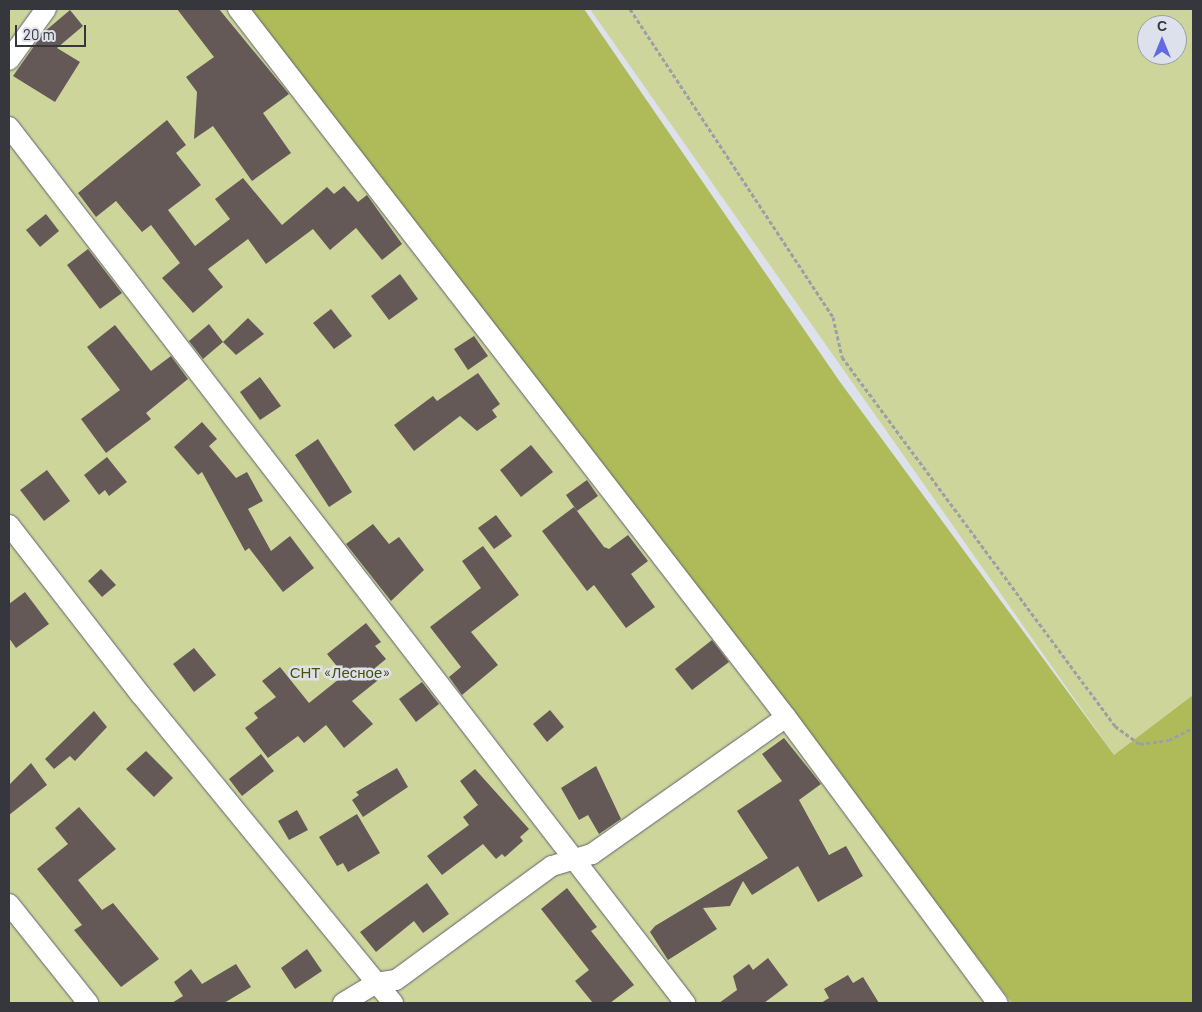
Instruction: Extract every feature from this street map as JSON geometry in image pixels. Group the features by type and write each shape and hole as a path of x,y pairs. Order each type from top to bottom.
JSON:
{"street":[{"path":"9,60 46,9"},
{"path":"238,9 786,717 998,1003"},
{"path":"9,127 685,1003"},
{"path":"9,525 393,1003"},
{"path":"343,1003 376,983 396,980 552,866 573,857 592,854 786,717"},
{"path":"9,904 88,1003"}],"path":[{"path":"630,9 833,317 842,357 1115,726 1140,744 1169,740 1193,728"}],"green space":[{"name":"СНТ «Лесное»","path":"9,9 247,9 1012,1003 9,1003"},
{"path":"247,9 584,9 840,382 1114,755 1193,695 1193,1003 1012,1003"},
{"path":"590,9 1193,9 1193,695 1114,755"}],"building":[{"path":"177,9 219,9 289,94 263,113 291,153 252,181 213,126 194,139 197,92 186,77 214,57"},
{"path":"70,10 83,26 57,48 80,62 55,102 13,76 44,32"},
{"path":"167,120 186,145 176,153 201,185 168,210 195,246 230,219 215,199 243,178 282,225 327,187 334,194 344,186 358,202 367,195 402,244 382,260 356,228 330,250 313,229 266,264 248,239 208,269 223,287 193,313 162,278 180,263 151,225 142,232 116,201 96,217 78,193"},
{"path":"46,214 59,231 40,247 26,230"},
{"path":"88,249 122,293 100,309 67,265"},
{"path":"400,274 418,299 389,320 371,296"},
{"path":"331,309 352,336 334,349 313,323"},
{"path":"248,318 264,334 236,355 223,342"},
{"path":"209,324 223,342 203,359 189,341"},
{"path":"115,325 151,371 171,356 188,379 146,413 151,419 106,453 81,419 120,390 87,347"},
{"path":"474,336 488,356 468,370 454,349"},
{"path":"478,373 500,404 492,410 497,417 477,431 460,416 414,451 394,425 433,396 437,401"},
{"path":"260,377 281,406 260,420 240,392"},
{"path":"202,422 217,439 209,446 236,478 247,472 263,501 248,509 271,551 290,536 314,568 283,592 249,548 245,551 202,472 198,475 174,447"},
{"path":"318,439 352,492 329,507 295,455"},
{"path":"531,445 553,472 521,497 500,470"},
{"path":"107,457 127,482 109,496 105,490 99,495 84,475"},
{"path":"47,470 70,501 44,521 20,490"},
{"path":"587,480 598,496 577,511 566,495"},
{"path":"574,507 604,547 609,549 628,535 648,561 631,574 655,607 626,628 594,585 587,591 542,531"},
{"path":"496,515 512,536 494,549 478,528"},
{"path":"373,524 389,544 399,537 424,570 391,601 346,544"},
{"path":"483,546 519,595 471,632 498,665 462,695 449,677 461,667 430,627 481,588 462,561"},
{"path":"101,569 116,585 102,597 88,581"},
{"path":"25,592 49,624 16,648 9,638 9,604"},
{"path":"366,623 381,642 375,646 386,659 375,668 382,677 352,701 373,724 344,748 326,725 304,743 298,736 268,758 245,728 258,718 254,713 276,697 262,681 280,667 309,703 344,675 327,654"},
{"path":"712,640 729,662 692,690 675,669"},
{"path":"194,648 216,675 194,692 173,664"},
{"path":"422,682 439,704 416,722 399,699"},
{"path":"550,710 564,727 547,742 533,724"},
{"path":"94,711 107,727 75,761 70,756 54,769 45,759"},
{"path":"784,738 821,784 799,800 829,855 846,846 863,876 818,902 798,866 752,895 743,881 730,906 703,908 717,929 668,960 650,932 655,926 768,858 737,811 782,781 762,754"},
{"path":"146,751 173,778 154,797 126,769"},
{"path":"261,754 274,771 242,796 229,779"},
{"path":"31,763 47,785 9,815 9,785"},
{"path":"596,766 621,819 599,834 588,815 579,820 561,788"},
{"path":"397,768 408,787 363,817 352,800 359,795 356,792"},
{"path":"475,769 529,829 520,837 523,841 505,857 502,854 496,859 483,844 442,875 427,856 469,825 463,817 478,805 460,781"},
{"path":"79,807 116,849 78,880 102,910 113,903 159,959 121,987 74,930 82,925 37,869 68,844 55,828"},
{"path":"297,810 308,830 289,840 278,821"},
{"path":"357,814 380,853 348,872 343,863 337,866 319,837"},
{"path":"427,883 449,914 423,933 414,921 376,952 360,932"},
{"path":"567,888 597,927 591,931 634,985 610,1003 593,1003 575,981 589,970 541,909"},
{"path":"307,949 322,971 295,989 281,968"},
{"path":"768,958 788,985 764,1003 719,1003 737,990 733,976 749,964 753,970"},
{"path":"236,964 251,987 224,1003 172,1003 183,996 174,982 191,969 202,984"},
{"path":"848,975 853,983 863,977 879,1003 821,1003 829,998 824,989"}]}
